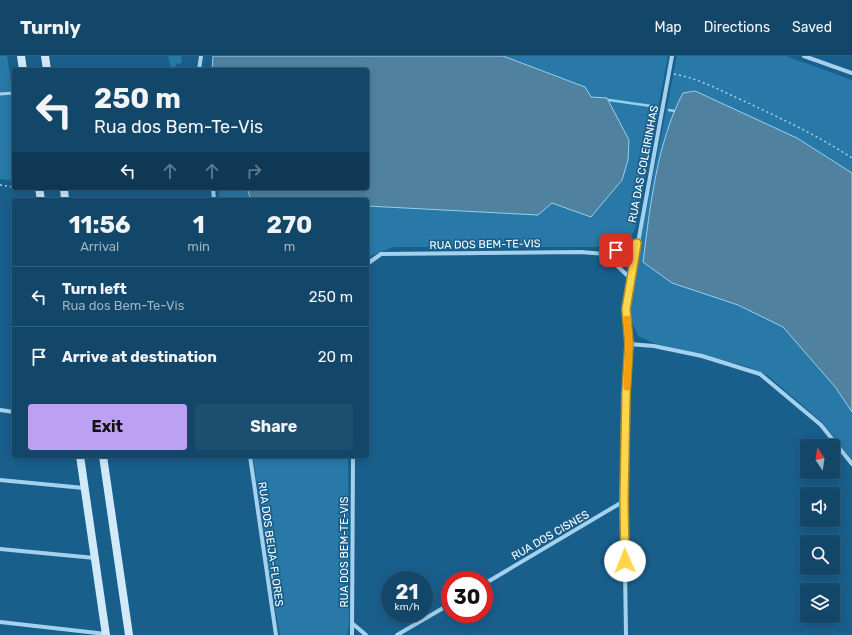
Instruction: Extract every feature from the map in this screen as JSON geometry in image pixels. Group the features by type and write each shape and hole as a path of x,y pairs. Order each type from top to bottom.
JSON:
{"main road":[{"path":"21,56 23,68"},
{"path":"44,56 46,68"},
{"path":"80,458 106,635"},
{"path":"103,458 129,635"}],"street":[{"path":"199,68 201,56"},
{"name":"RUA DAS COLEIRINHAS","path":"626,635 624,501 626,393 629,344 626,309 630,278 672,56"},
{"path":"804,56 852,73"},
{"name":"RUA DOS BEM-TE-VIS","path":"369,263 381,254 581,252 605,254 637,243"},
{"path":"605,254 630,278"},
{"path":"629,344 654,346 702,356 760,374 821,425 852,464"},
{"path":"0,410 12,412"},
{"name":"RUA DOS BEIJA-FLORES","path":"250,458 276,635"},
{"name":"RUA DOS BEM-TE-VIS","path":"352,635 353,458"},
{"path":"0,480 85,488"},
{"name":"RUA DOS CISNES","path":"493,579 624,501"},
{"path":"0,549 95,558"},
{"path":"397,635 441,609"},
{"path":"0,622 106,635"},
{"name":"RUA DOS BEM-TE-VIS","path":"353,624 366,635"}],"lane":[{"path":"0,94 12,93"}],"path":[{"path":"669,72 694,78 778,117 852,158"},
{"path":"0,185 12,187"}],"shaded area":[{"path":"0,56 7,56 12,87 12,181 0,179"},
{"path":"168,56 183,56 181,57 182,63 176,64 177,68 171,68"},
{"path":"213,56 503,56 585,87 591,97 607,98 629,140 628,160 622,180 591,217 552,203 538,215 369,206 369,198 250,198 248,190 369,190 369,68 212,68"},
{"path":"503,56 668,56 635,229 627,244 608,247 394,247 369,256 369,206 538,215 552,203 591,217 622,180 629,140 607,98 591,97 585,87"},
{"path":"677,56 786,56 852,80 852,173 797,138 666,131 650,211 643,262 672,283 738,305 783,327 836,388 852,412 852,460 840,445 840,439 835,439 822,422 767,375 745,366 654,343 638,336 629,314 632,282"},
{"path":"695,91 797,138 852,173 852,412 836,388 783,327 738,305 672,283 643,262 656,175 667,132 683,93"},
{"path":"218,190 248,190 250,198 220,198"},
{"path":"253,458 348,458 349,626 347,635 280,635 269,573"}],"waterway":[{"path":"609,100 658,107"},
{"path":"669,110 674,111"}],"slow traffic":[{"path":"627,319 629,344 627,387"}],"route":[{"path":"616,250 637,243 626,309 629,344 626,393 624,501 625,561"}]}
